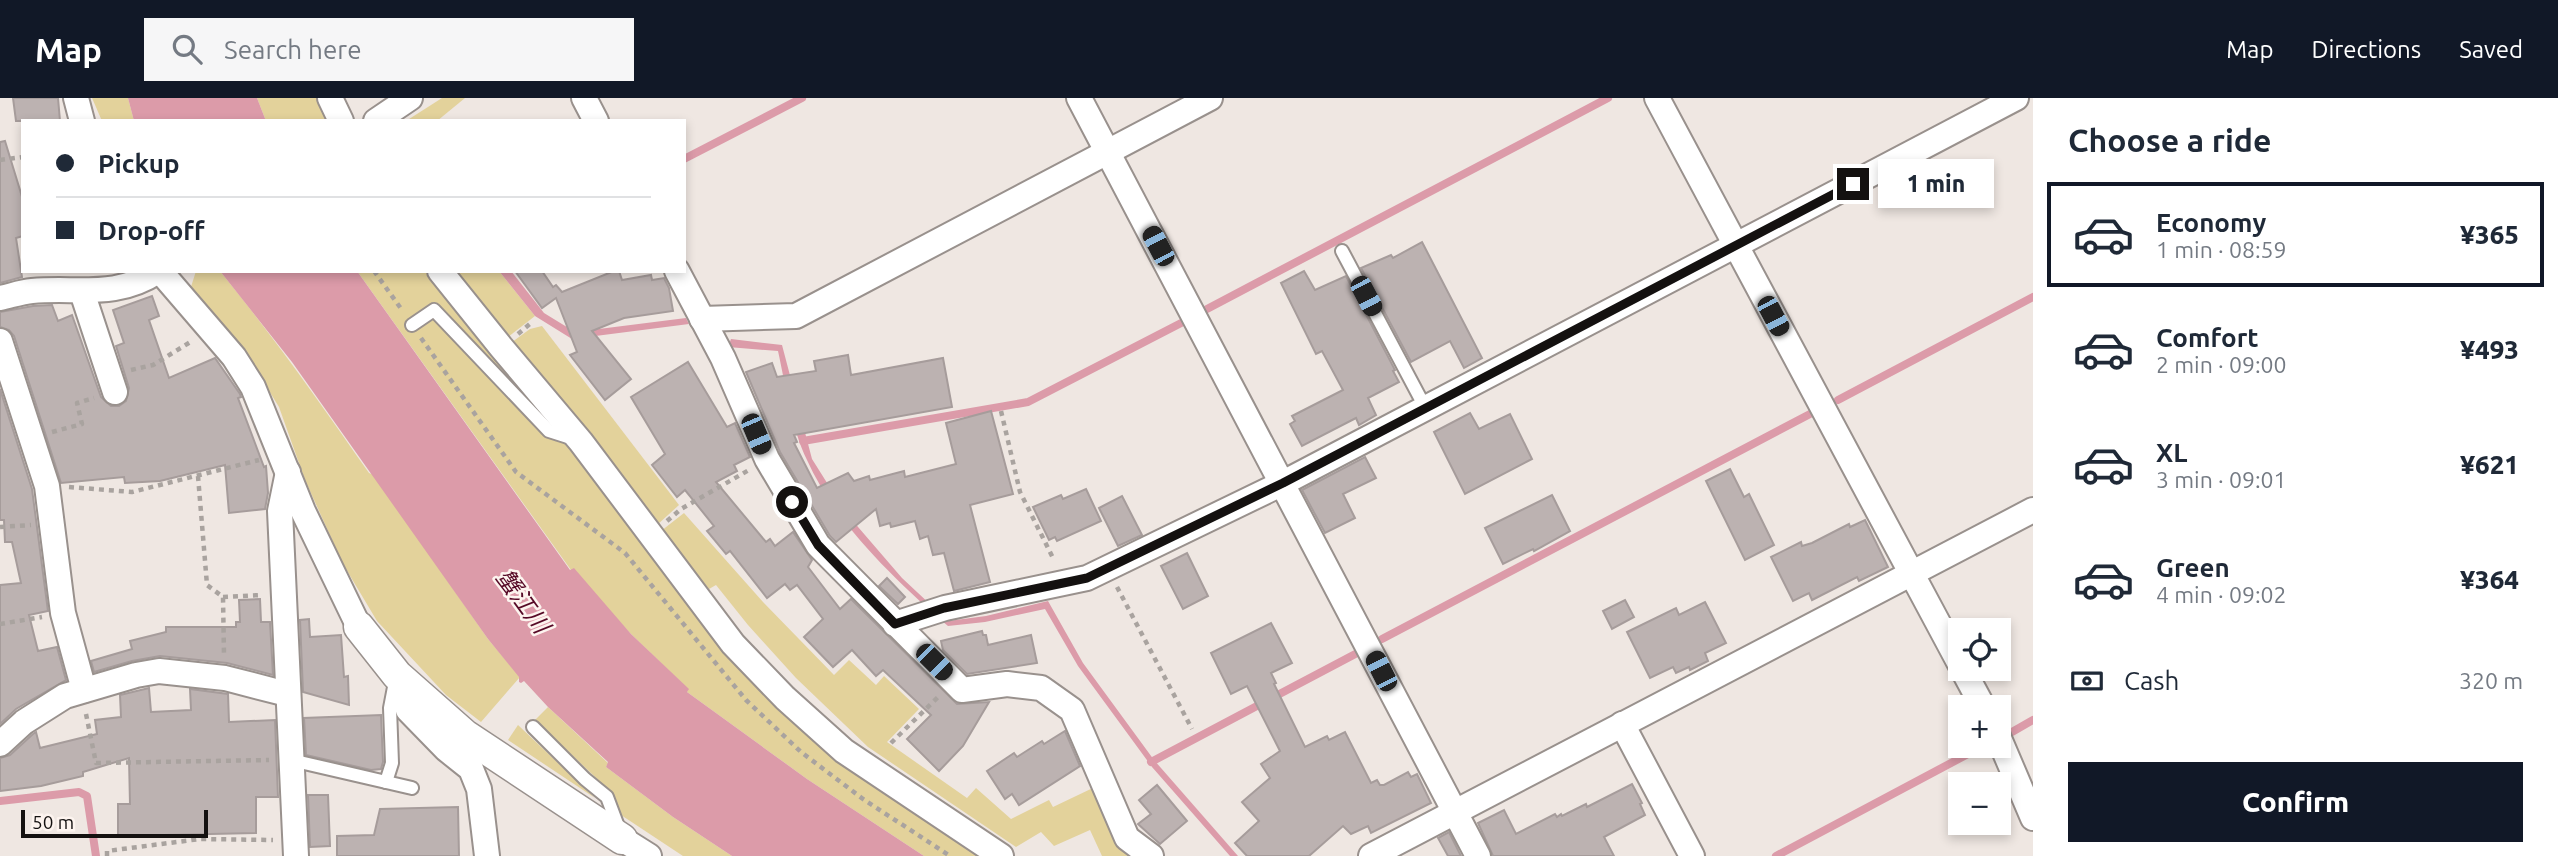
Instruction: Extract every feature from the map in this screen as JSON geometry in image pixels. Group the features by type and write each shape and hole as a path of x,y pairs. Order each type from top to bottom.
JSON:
{"street":[{"path":"76,98 81,119"},
{"path":"330,98 340,119"},
{"path":"379,119 410,98"},
{"path":"584,98 595,119"},
{"path":"1079,98 1478,856"},
{"path":"702,319 796,316 1210,98"},
{"path":"1657,98 1948,642"},
{"path":"895,624 933,611 1087,578 1283,483 2016,98"},
{"path":"0,298 32,291 112,290 145,280 156,273"},
{"path":"161,273 234,356 253,387 303,512 359,627 397,675 465,735 622,847 649,856"},
{"path":"442,273 581,442 733,644 785,698 844,751 1001,856"},
{"path":"678,273 723,358 766,459 818,545 962,690 1007,684 1041,688 1072,710 1127,838 1151,856"},
{"path":"82,292 113,383"},
{"path":"0,341 47,486 63,613 83,690"},
{"path":"285,463 280,511 295,848"},
{"path":"1371,856 2033,510"},
{"path":"0,744 23,722 65,696 135,675 159,671 225,678 287,694"},
{"path":"397,675 408,710 446,749 471,769 479,789 487,856"},
{"path":"1622,724 1692,856"},
{"path":"2007,758 2033,818"}],"lane":[{"path":"1342,251 1426,409"},
{"path":"412,325 434,310 549,431 581,442"},
{"path":"386,782 392,763 390,708 397,675"},
{"path":"533,727 607,797 622,847"},
{"path":"291,760 412,788"}],"path":[{"path":"0,160 21,157"},
{"path":"375,273 516,472 625,553 746,700 801,752 863,799 950,856"},
{"path":"33,437 82,424 77,403 153,365 211,330"},
{"path":"1001,411 1020,492 1065,583"},
{"path":"681,509 766,459"},
{"path":"47,486 132,492 198,476 285,463"},
{"path":"198,476 207,585 223,597 283,593"},
{"path":"1107,568 1192,729"},
{"path":"223,597 225,678"},
{"path":"0,624 63,613"},
{"path":"891,743 953,682"},
{"path":"83,690 96,763 291,760"},
{"path":"107,856 107,851 200,839 295,848"}],"shaded area":[{"path":"92,98 128,98 133,119 101,119"},
{"path":"257,98 323,98 333,119 265,119"},
{"path":"442,98 465,98 439,119 409,119"},
{"path":"195,273 222,273 296,370 369,473 374,475 488,639 520,677 481,722 446,695 377,621 343,564 305,480 279,407 247,355 190,290"},
{"path":"358,273 433,273 740,662 986,856 924,856 807,779 687,692 688,689 571,570"},
{"path":"453,273 501,273 535,316 504,340"},
{"path":"542,326 679,505 657,525 508,345 530,329"},
{"path":"684,513 763,602 834,675 849,660 876,685 884,676 919,709 887,742 967,798 976,788 1011,819 1049,800 1053,807 1097,786 1141,856 1102,856 1090,830 1054,846 1041,832 1016,847 868,747 796,678 716,585 709,589 661,531"},
{"path":"548,707 608,763 606,767 673,817 732,856 683,856 621,815 613,794 535,720"},
{"path":"518,725 595,798 508,740"}],"water":[{"path":"128,98 257,98 265,119 133,119"},
{"name":"蟹江川","path":"222,273 358,273 570,570 574,568 631,634 689,689 687,692 807,779 924,856 732,856 673,817 606,767 608,762 524,681 519,682 519,677 488,639 292,362"},
{"path":"501,273 513,273 544,313 575,332 686,318 689,324 572,339 535,316"},
{"path":"731,339 782,345 812,459 846,513 902,578 948,621 986,616 1048,601 1083,663 1154,760 1238,856 1230,856 1152,767 1078,666 1045,609 985,622 948,626 888,570 850,528 819,483 807,460 793,421 778,351 728,347"}],"building":[{"path":"13,98 58,98 60,119 16,121"},
{"path":"5,141 21,193 21,237 16,238 22,277 0,283 0,142"},
{"path":"1422,242 1482,358 1464,368 1450,341 1411,362 1361,268 1391,255 1393,258"},
{"path":"1304,271 1315,290 1346,276 1399,382 1368,398 1376,415 1359,425 1356,418 1302,446 1290,424 1295,421 1292,416 1343,390 1322,351 1316,354 1281,283"},
{"path":"516,273 543,273 553,287 556,285 562,292 609,273 620,273 622,280 651,275 652,280 664,278 669,288 673,311 624,318 592,331 631,379 605,400 570,355 577,352 556,298 542,308"},
{"path":"152,296 159,316 149,320 169,378 215,358 240,394 241,397 238,398 264,467 266,466 268,493 265,509 229,513 225,465 160,481 125,483 124,477 61,483 14,336 9,330 0,327 0,312 52,305 58,321 72,315 101,397 111,406 119,406 126,401 129,388 116,346 124,343 113,310"},
{"path":"848,355 851,375 943,358 952,407 794,435 797,442 794,443 817,488 848,473 854,481 869,476 870,480 904,471 905,477 956,464 946,423 991,411 1013,494 970,505 990,582 954,591 944,553 933,555 928,536 920,539 915,521 891,527 890,523 880,526 876,509 836,542 830,536 780,452 746,372 772,363 777,377 816,371 814,361"},
{"path":"688,362 727,427 735,423 750,457 734,465 737,471 716,482 766,542 770,539 775,546 793,532 812,560 808,567 840,609 851,599 957,704 989,702 963,746 939,771 907,739 931,715 883,670 876,676 852,650 833,667 804,637 823,619 797,585 790,590 785,584 767,598 730,551 726,554 707,531 714,526 685,490 677,497 652,465 665,454 631,397"},
{"path":"0,389 32,489 48,611 29,615 38,651 57,647 66,680 16,709 0,724 0,585 21,583 12,542 5,542 4,520 0,520"},
{"path":"1470,413 1479,429 1510,414 1532,459 1465,494 1434,432"},
{"path":"1365,457 1376,478 1343,494 1355,518 1325,533 1302,490"},
{"path":"1730,469 1744,497 1749,494 1774,545 1745,560 1706,481"},
{"path":"1086,489 1101,521 1057,541 1055,537 1049,540 1033,507 1061,495 1063,499"},
{"path":"1552,495 1570,531 1503,564 1485,528"},
{"path":"1122,496 1142,535 1118,546 1099,508"},
{"path":"1865,520 1888,567 1859,581 1857,577 1812,600 1809,593 1793,601 1771,557 1801,542 1802,546 1812,543 1849,524 1850,527"},
{"path":"1187,553 1208,596 1183,609 1161,566"},
{"path":"887,578 905,597 898,604 879,586"},
{"path":"260,599 261,622 270,622 273,675 227,663 160,656 94,672 91,661 132,649 130,641 166,632 166,627 236,627 236,622 240,622 239,600"},
{"path":"1625,600 1634,617 1612,629 1603,611"},
{"path":"1705,602 1726,643 1705,653 1708,661 1690,670 1689,667 1676,673 1673,667 1650,678 1627,632 1676,608 1679,615"},
{"path":"309,619 310,637 341,635 344,677 348,676 349,705 303,692 300,620"},
{"path":"1271,623 1292,663 1271,673 1276,683 1274,684 1305,747 1327,736 1329,740 1345,732 1371,783 1377,780 1380,785 1384,785 1408,772 1411,777 1417,774 1431,803 1371,833 1368,826 1351,834 1343,826 1309,856 1247,856 1235,843 1259,821 1242,802 1270,778 1261,764 1280,751 1247,686 1231,694 1211,653"},
{"path":"982,631 983,635 986,635 988,645 1031,635 1037,663 967,674 943,650 941,641"},
{"path":"149,688 151,712 191,710 190,689 228,694 229,722 275,720 278,797 256,797 256,833 118,836 118,804 130,804 129,758 83,772 83,776 41,786 0,791 0,758 10,755 33,734 36,732 40,748 97,734 95,720 121,717 120,695"},
{"path":"381,715 381,769 371,770 306,755 304,718"},
{"path":"1065,731 1080,766 1019,805 1012,794 1005,799 987,771 1014,753 1017,757 1042,741 1044,744"},
{"path":"1632,784 1645,815 1604,837 1614,856 1493,856 1478,823 1504,810 1516,834 1555,814 1557,817 1561,814 1562,816 1586,804 1587,807"},
{"path":"1157,785 1187,821 1160,844 1138,824 1151,814 1139,800"},
{"path":"308,795 328,795 330,846 310,847"},
{"path":"458,807 459,856 337,856 337,836 374,835 380,809"},
{"path":"1449,832 1461,856 1448,856 1438,838"}],"waterway":[{"path":"686,158 802,98"},
{"path":"1207,309 1608,98"},
{"path":"1838,400 2033,297"},
{"path":"803,441 1028,402 1185,321"},
{"path":"1382,639 1810,414"},
{"path":"1151,762 1361,651"},
{"path":"2012,732 2033,720"},
{"path":"1776,856 1960,758"},
{"path":"0,801 79,792 87,796 96,856"}],"route":[{"path":"792,502 818,545 895,624 944,608 1087,578 1283,483 1853,184"}]}
